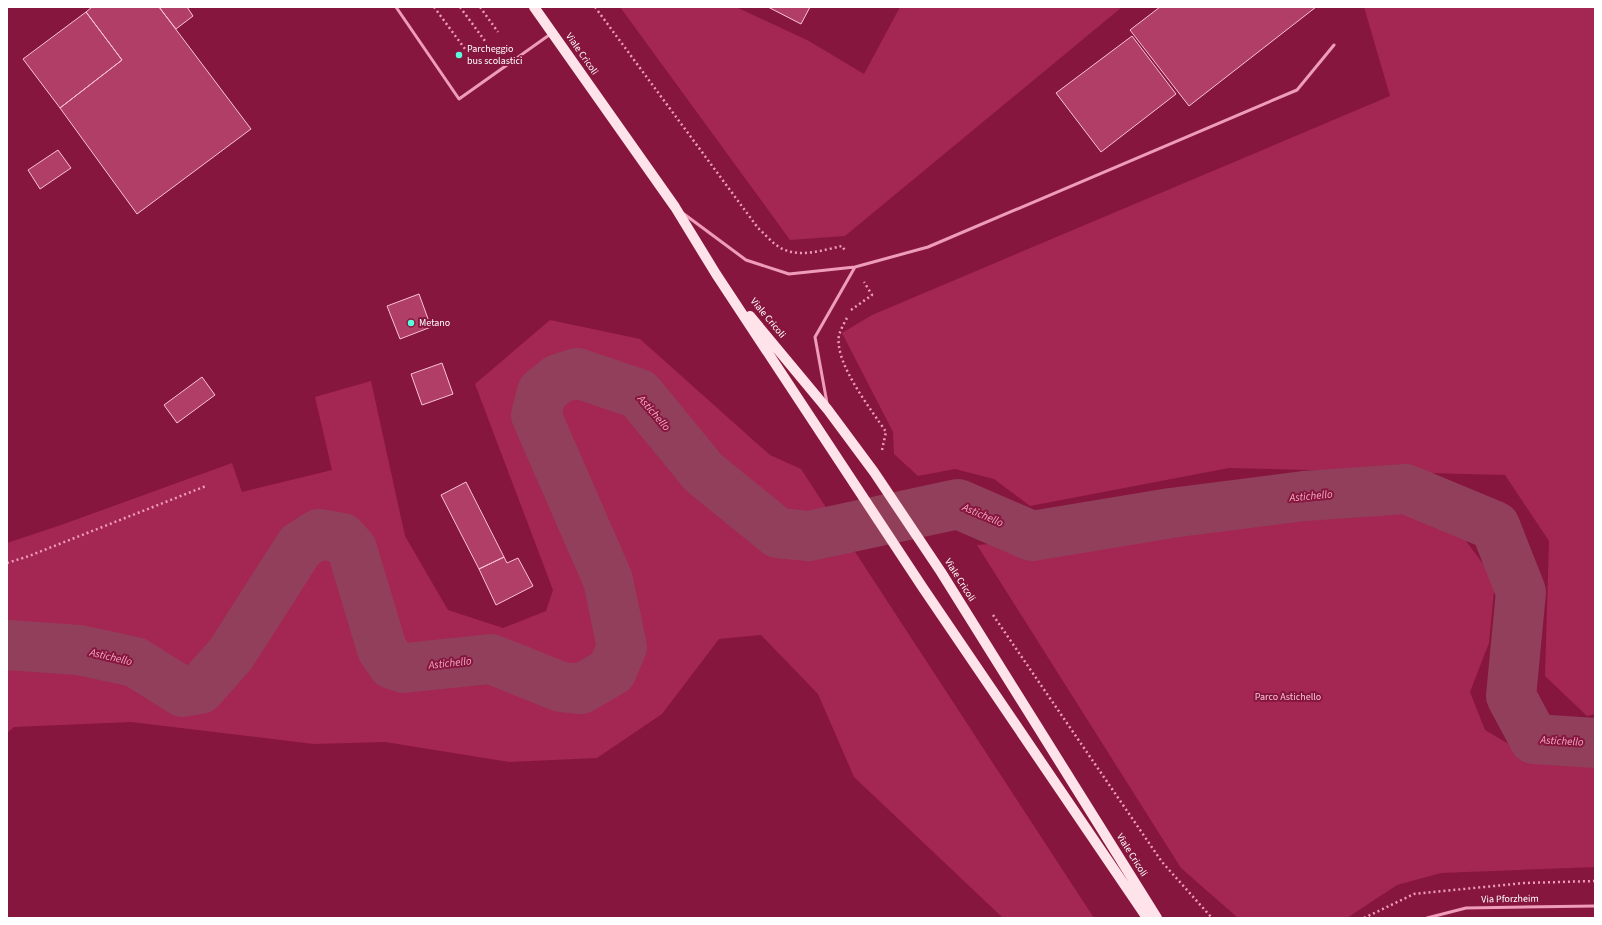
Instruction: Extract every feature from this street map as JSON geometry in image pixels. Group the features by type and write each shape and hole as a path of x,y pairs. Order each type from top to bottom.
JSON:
{"main road":[{"name":"Viale Cricoli","path":"534,7 675,207 716,274 923,588 1147,918"},
{"name":"Viale Cricoli","path":"716,274 828,410 874,472 941,572 1157,918"}],"lane":[{"path":"396,7 460,99 552,33"},
{"path":"675,207 746,260 789,274 855,267 928,247 1297,90 1334,45"},
{"path":"828,410 814,338 855,267"},
{"name":"Via Pforzheim","path":"1427,918 1466,908 1595,906"}],"path":[{"path":"434,7 468,53"},
{"path":"460,7 485,41"},
{"path":"480,7 498,32"},
{"path":"595,7 758,228 780,247 797,253 814,253 842,246 872,295 849,310"},
{"path":"847,317 839,336 840,354 851,378 886,432 882,452"},
{"path":"7,563 29,556 206,486"},
{"path":"992,613 1162,862 1212,918"}],"green space":[{"path":"620,7 736,7 809,41 864,74 900,7 1122,7 845,236 790,240"},
{"path":"1364,7 1595,7 1595,714 1587,716 1545,676 1549,541 1505,475 1229,468 1030,506 994,479 955,469 918,476 894,454 893,432 842,333 872,315 1390,96"},
{"path":"550,320 640,339 770,455 801,469 1094,918 1003,918 854,777 818,694 761,635 719,639 662,714 597,758 509,762 385,742 314,744 131,722 14,727 7,733 7,543 232,463 242,492 332,470 315,397 371,381 405,536 448,610 503,628 546,611 553,590 475,384"},
{"name":"Parco Astichello","path":"1349,506 1452,522 1495,580 1489,643 1470,692 1485,730 1524,753 1595,754 1595,867 1441,873 1397,885 1347,918 1238,918 1181,868 977,545 1076,537"}],"building":[{"path":"92,7 159,7 251,129 137,214 60,108 122,60 86,12"},
{"path":"159,7 187,7 193,16 176,29"},
{"path":"768,7 810,7 801,24"},
{"path":"1160,7 1316,7 1189,106 1130,30"},
{"path":"86,12 122,60 60,108 23,59"},
{"path":"1132,36 1176,94 1101,152 1056,93"},
{"path":"58,150 71,168 40,189 28,170"},
{"path":"419,294 431,327 400,339 387,306"},
{"path":"442,363 453,394 422,405 411,374"},
{"path":"202,377 215,395 177,423 164,405"},
{"path":"466,482 504,557 479,569 441,495"},
{"path":"504,557 507,563 518,558 533,586 496,605 479,569"}],"waterway":[{"name":"Astichello","path":"7,645 79,650 135,662 183,692 200,689 231,654 300,546 319,534 342,538 352,549 382,649 392,664 404,668 491,659 561,687 581,689 612,671 622,647 608,580 536,415 542,392 558,379 577,373 639,394 704,473 778,533 809,536 958,504 1032,536 1171,513 1304,496 1406,489 1495,526 1521,592 1511,696 1534,739 1595,743"}],"place":[{"name":"Parcheggio bus scolastici","path":"459,55"},
{"name":"Metano","path":"411,323"}]}
